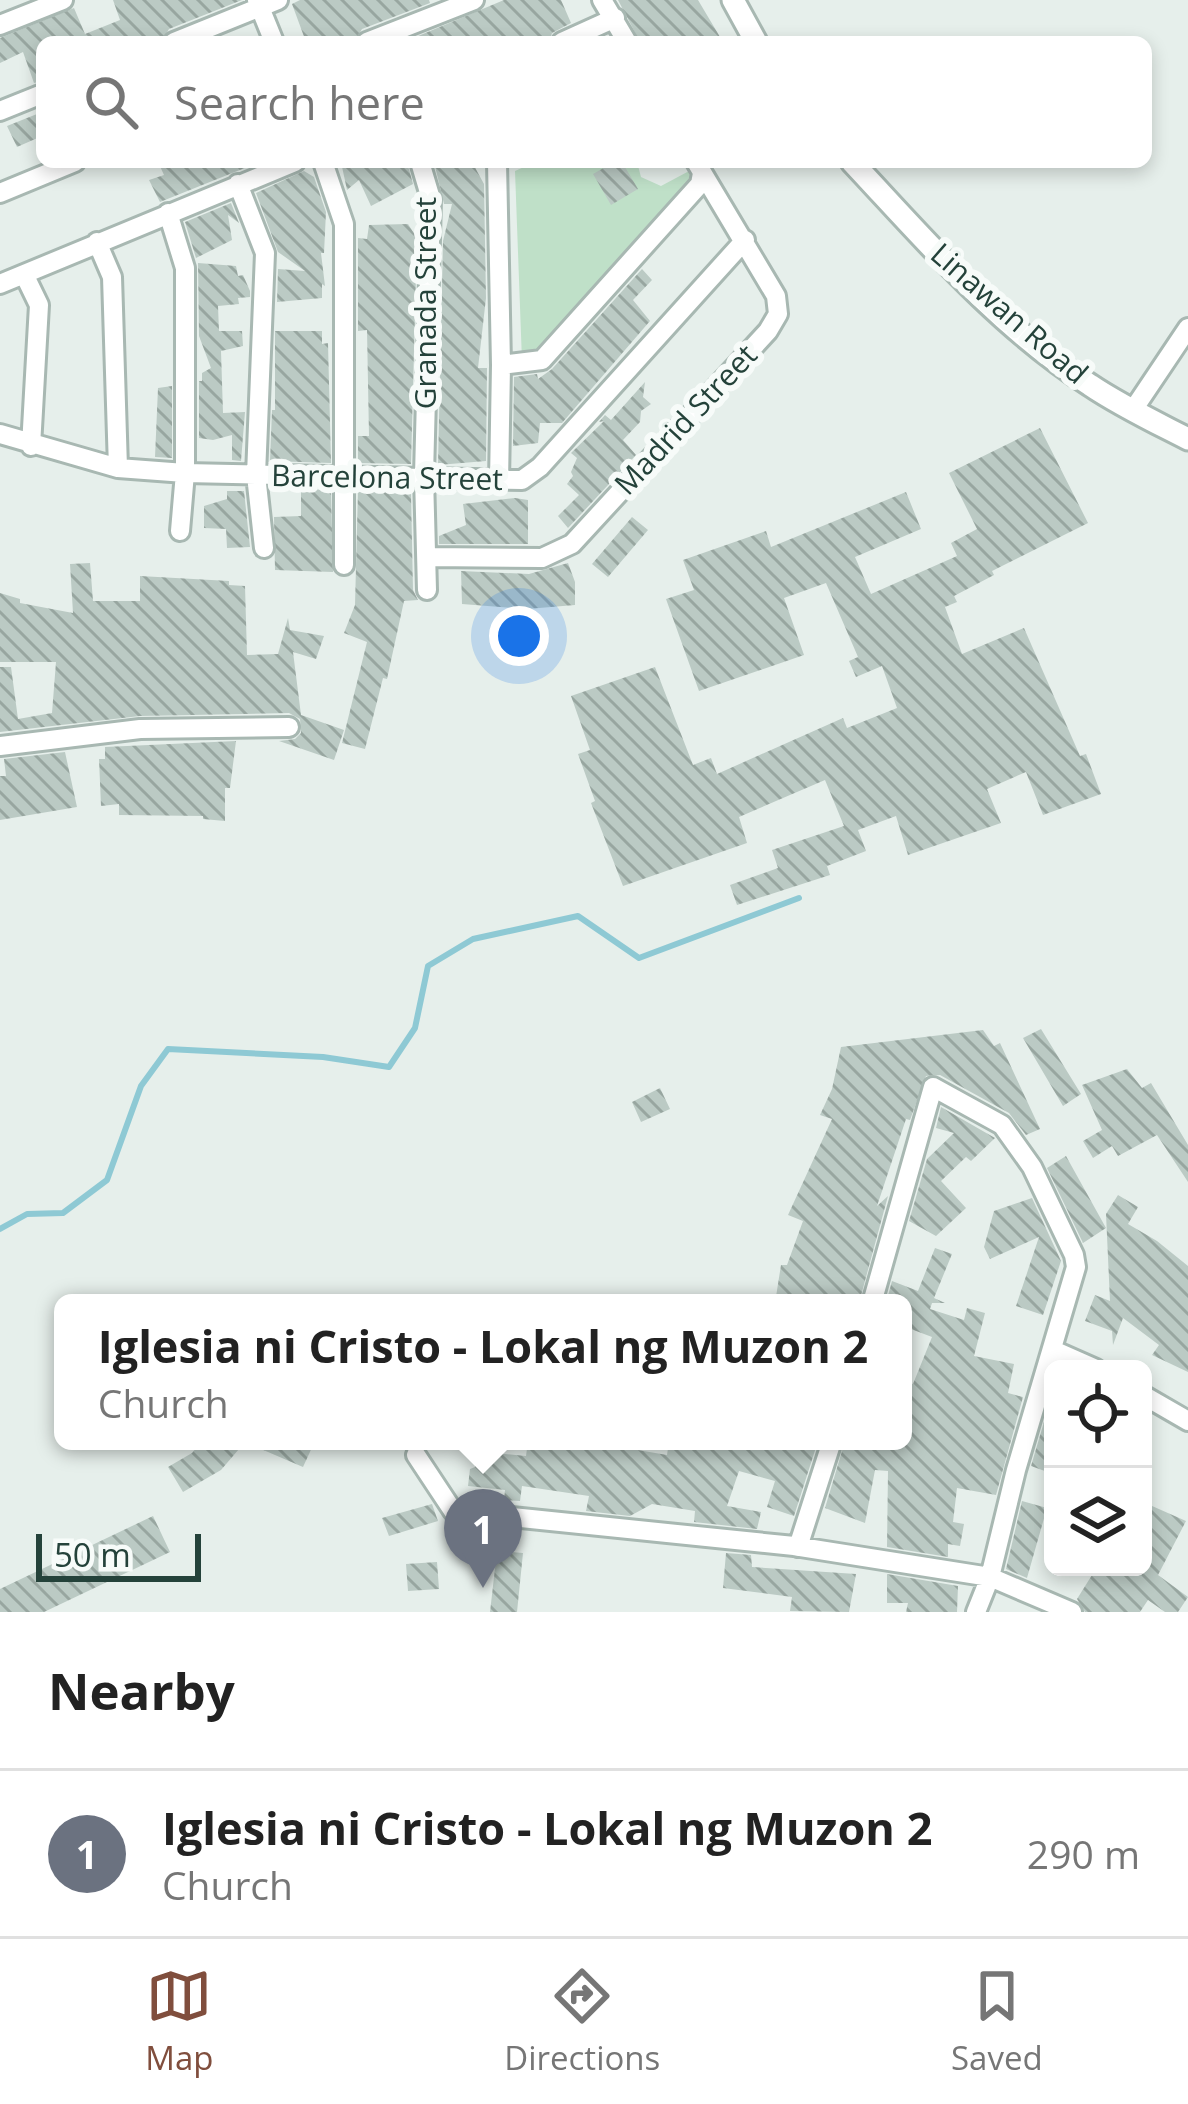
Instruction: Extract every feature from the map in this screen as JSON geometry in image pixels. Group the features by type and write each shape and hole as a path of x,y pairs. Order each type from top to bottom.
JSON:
{"street":[{"path":"0,26 63,0"},
{"path":"383,36 474,0"},
{"path":"602,0 624,36"},
{"path":"733,0 754,36"},
{"path":"188,36 265,3 273,36"},
{"path":"575,36 615,18"},
{"path":"0,111 36,96"},
{"path":"0,193 60,168"},
{"path":"0,284 280,168"},
{"path":"324,168 344,224 344,565"},
{"name":"Granada Street","path":"422,168 430,199 424,476 428,590"},
{"path":"499,482 504,168"},
{"path":"501,365 542,360 700,184 699,168"},
{"name":"Madrid Street","path":"428,557 542,558 572,544 768,331 778,314 776,296 700,168"},
{"name":"Linawan Road","path":"858,168 952,269 1046,353 1088,385 1188,439"},
{"path":"238,184 265,253 256,475 264,548"},
{"path":"168,213 185,268 181,531"},
{"name":"Barcelona Street","path":"0,434 118,468 522,480 540,467 745,240"},
{"path":"98,242 112,277 118,468"},
{"path":"24,274 39,305 31,446"},
{"path":"1133,410 1188,328"},
{"path":"0,746 140,729 289,727"},
{"path":"875,1294 933,1087 1002,1125 1032,1168 1076,1267 990,1577 976,1612"},
{"path":"1053,1350 1076,1360"},
{"path":"1152,1400 1188,1421"},
{"path":"798,1546 829,1450"},
{"path":"416,1455 453,1511 798,1546 990,1577 1072,1612"}],"green space":[{"path":"639,168 641,177 661,186 691,170 709,169 552,345 522,361 515,171"}],"building":[{"path":"113,0 242,0 169,29 165,36 36,36 36,82 23,52 0,63 0,38 74,8 85,34 120,20"},
{"path":"300,0 430,3 362,29 358,36 304,36 292,4"},
{"path":"504,0 561,0 571,23 551,36 418,36"},
{"path":"618,0 698,0 719,36 637,36"},
{"path":"36,114 36,139 17,147 7,126"},
{"path":"161,168 245,168 160,202 149,180 164,175"},
{"path":"342,168 409,168 413,184 371,206 359,180 347,190"},
{"path":"435,168 475,168 484,184 486,298 478,368 487,368 486,461 438,465 443,241 452,204 444,204"},
{"path":"604,168 626,168 638,189 611,205 593,174"},
{"path":"304,171 314,177 326,212 321,253 325,286 322,284 322,298 277,302 278,269 305,271 278,252 256,193"},
{"path":"231,203 239,223 228,215 232,240 196,258 185,222"},
{"path":"408,224 417,238 411,464 358,463 358,436 369,436 367,330 358,331 358,238 367,239 369,225"},
{"path":"198,263 236,266 250,291 250,297 238,298 239,304 218,306 219,331 242,331 243,346 221,351 223,413 245,412 241,461 232,460 232,435 199,438 199,381 211,368 199,336"},
{"path":"642,269 652,280 633,300 650,321 562,423 540,423 538,443 513,446 514,377 537,374 538,379 552,369"},
{"path":"275,331 322,331 322,344 328,343 331,463 270,461"},
{"path":"645,382 643,397 651,404 623,440 636,455 568,528 558,516 579,495 567,484 577,458 571,453 605,415 611,420"},
{"path":"172,386 172,458 155,457 158,388"},
{"path":"1040,428 1088,523 992,571 994,575 954,596 957,602 945,607 962,654 1024,628 1101,794 1043,815 1026,772 987,789 1001,823 908,855 896,816 858,830 866,851 827,866 830,875 737,905 730,885 778,868 772,850 844,826 825,780 739,817 747,843 623,886 591,803 595,801 578,754 590,750 571,696 655,667 693,765 711,758 717,774 843,718 847,728 897,708 882,666 856,677 849,661 858,657 826,583 784,598 804,655 699,691 666,599 694,590 683,560 766,531 771,547 906,492 921,529 855,557 871,594 957,556 951,543 977,529 949,473"},
{"path":"301,489 331,490 333,572 275,570 274,517 301,516"},
{"path":"358,490 411,494 413,590 418,600 404,601 365,749 342,743 367,642 344,633 355,605"},
{"path":"227,491 244,491 250,547 227,548 226,529 204,528 204,506 227,499"},
{"path":"528,500 528,544 439,544 439,536 466,525 463,504"},
{"path":"632,517 648,530 608,577 592,564"},
{"path":"90,563 93,601 140,601 140,576 245,586 247,655 278,654 288,618 290,630 324,636 316,659 293,652 301,715 344,730 334,760 279,741 301,733 300,719 289,713 140,716 0,732 0,667 11,667 18,719 52,713 56,662 0,662 0,593 20,603 73,613 70,564"},
{"path":"568,563 575,582 575,605 527,609 462,604 461,571 529,574"},
{"path":"236,741 230,788 225,788 225,821 203,816 119,815 119,804 101,806 99,759 105,759 105,747"},
{"path":"65,752 77,807 0,820 4,759"},
{"path":"1041,1029 1081,1094 1063,1106 1023,1038"},
{"path":"983,1030 994,1046 1000,1043 1040,1129 1026,1135 1009,1113 940,1075 926,1076 877,1206 888,1196 861,1294 776,1294 781,1265 787,1265 803,1221 788,1215 832,1119 820,1115 832,1089 841,1047"},
{"path":"1127,1069 1142,1088 1151,1083 1188,1145 1188,1182 1157,1135 1118,1156 1112,1146 1093,1158 1083,1141 1102,1130 1082,1085"},
{"path":"660,1088 670,1109 641,1122 632,1102"},
{"path":"941,1107 995,1138 941,1181 966,1208 936,1236 909,1221 927,1159 954,1133 936,1128"},
{"path":"1066,1156 1106,1228 1083,1243 1047,1168"},
{"path":"1118,1195 1138,1207 1128,1224 1188,1266 1188,1372 1152,1355 1159,1345 1123,1318 1113,1345 1112,1331 1085,1321 1095,1295 1110,1301 1106,1214"},
{"path":"1032,1198 1061,1261 1043,1315 1016,1306 1039,1237 990,1259 984,1247 994,1211"},
{"path":"935,1248 952,1254 934,1298 945,1303 932,1303 930,1309 964,1320 967,1308 985,1313 974,1356 1014,1364 1008,1393 1023,1397 996,1495 957,1488 953,1522 964,1524 960,1546 948,1544 948,1557 887,1547 888,1471 875,1470 865,1523 825,1508 842,1450 912,1450 912,1384 932,1337 912,1329 912,1294 888,1294 892,1281 918,1291"},
{"path":"1044,1422 1044,1471 1031,1466"},
{"path":"238,1450 221,1470 183,1492 168,1467 192,1453"},
{"path":"264,1450 311,1450 303,1467"},
{"path":"476,1450 526,1456 527,1450 638,1450 667,1455 668,1450 815,1450 794,1516 767,1507 775,1481 739,1471 727,1506 761,1512 757,1529 694,1522 695,1511 652,1504 630,1516 586,1511 589,1496 522,1486 520,1501 504,1500 505,1490 468,1486 470,1469 475,1467"},
{"path":"1022,1501 1044,1507 1027,1578 1006,1569"},
{"path":"432,1504 438,1521 389,1536 382,1518"},
{"path":"1152,1506 1186,1521 1158,1575 1188,1597 1178,1612 1165,1612 1148,1600 1140,1612 1085,1612 1077,1599 1091,1576 1152,1576"},
{"path":"153,1516 170,1552 44,1612 0,1612 0,1589"},
{"path":"497,1551 523,1553 517,1612 490,1612"},
{"path":"726,1553 751,1555 752,1567 856,1574 849,1612 790,1611 792,1597 723,1588"},
{"path":"437,1562 439,1589 408,1591 406,1564"},
{"path":"887,1574 958,1586 957,1612 906,1612 908,1603 887,1603"}],"waterway":[{"path":"0,1229 27,1214 63,1213 107,1180 141,1086 168,1049 323,1057 389,1067 415,1028 428,966 473,939 578,916 639,958 799,898"}],"place":[{"name":"Iglesia ni Cristo - Lokal ng Muzon 2","path":"483,1588"}]}
